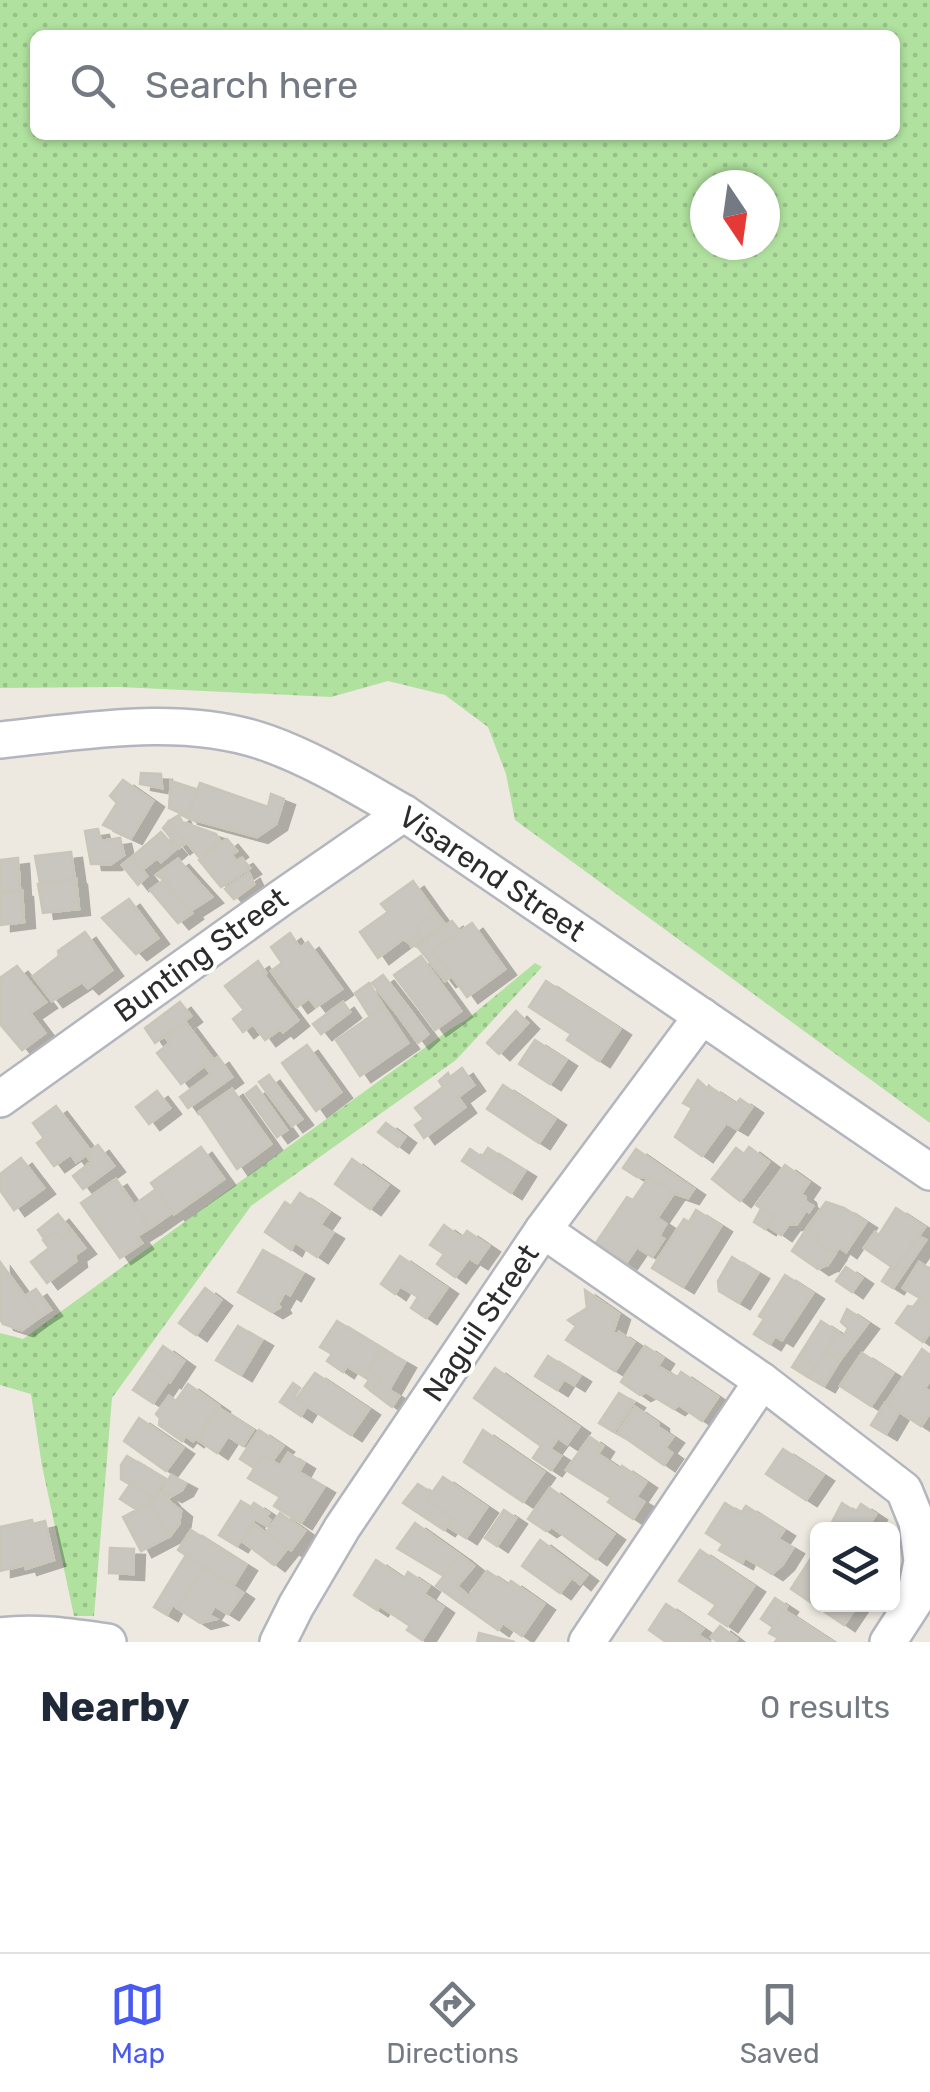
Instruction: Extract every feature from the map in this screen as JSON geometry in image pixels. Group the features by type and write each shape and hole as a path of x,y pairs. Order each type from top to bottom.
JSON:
{"street":[{"name":"Visarend Street","path":"0,740 92,730 176,727 266,742 334,773 404,813 930,1172"},
{"name":"Bunting Street","path":"0,1099 404,813"},
{"name":"Naguil Street","path":"278,1642 342,1528 544,1230 702,1016"},
{"path":"544,1230 762,1381 904,1490 917,1522 922,1561 914,1602 888,1642"},
{"path":"588,1642 762,1381"},
{"path":"0,1636 57,1634 108,1642"}],"green space":[{"path":"0,0 930,0 930,1123 515,820 506,774 488,727 445,695 388,681 331,697 120,687 0,688"},
{"path":"535,963 542,967 456,1060 251,1206 112,1398 94,1616 74,1616 31,1394 0,1385 0,1333 23,1339 466,1020"}],"building":[{"path":"141,773 161,774 162,788 140,784"},
{"path":"123,780 153,801 131,838 103,825 117,803 110,796"},
{"path":"171,781 205,792 193,819 169,808"},
{"path":"200,783 268,807 271,794 284,799 276,824 257,837 187,818"},
{"path":"179,815 182,822 216,834 220,841 199,857 169,821"},
{"path":"169,821 187,842 179,848 163,828"},
{"path":"98,829 101,841 120,838 124,855 111,864 91,864 85,831"},
{"path":"161,832 176,849 161,862 157,858 142,870 132,857"},
{"path":"227,839 237,851 232,855 236,861 242,858 250,868 221,887 199,860"},
{"path":"71,852 75,880 40,883 35,856"},
{"path":"132,857 147,876 138,885 122,865"},
{"path":"18,858 20,890 0,891 0,860"},
{"path":"178,859 212,897 190,911 156,875"},
{"path":"249,873 254,884 234,899 225,889"},
{"path":"76,879 79,909 43,913 38,884"},
{"path":"164,880 192,913 178,923 150,890"},
{"path":"413,881 436,913 418,927 422,932 408,942 403,939 378,958 360,932 388,912 381,904"},
{"path":"22,891 24,922 0,925 0,893"},
{"path":"129,899 158,938 136,954 102,918"},
{"path":"436,913 444,923 412,947 408,942 420,933 418,927"},
{"path":"452,921 460,931 433,950 452,976 445,981 418,947"},
{"path":"472,923 505,969 467,997 433,950"},
{"path":"85,932 112,970 88,988 82,982 52,1001 33,976"},
{"path":"290,933 300,948 308,942 342,989 316,1007 309,998 297,1007 271,971 282,963 271,947"},
{"path":"421,956 461,1011 435,1030 394,975"},
{"path":"258,961 298,1020 265,1040 253,1024 243,1032 233,1019 244,1010 225,986"},
{"path":"17,966 46,1002 30,1013 45,1033 22,1050 0,1024 0,978"},
{"path":"383,975 407,1006 397,1014 372,983"},
{"path":"546,981 620,1029 599,1061 567,1040 571,1034 529,1007"},
{"path":"369,983 384,1007 370,1017 355,993"},
{"path":"180,1002 191,1016 155,1043 145,1028"},
{"path":"343,1002 350,1012 321,1034 313,1024"},
{"path":"407,1006 428,1034 418,1043 397,1014"},
{"path":"384,1007 408,1043 360,1076 336,1040"},
{"path":"516,1011 528,1023 499,1054 487,1043"},
{"path":"186,1023 213,1059 181,1084 157,1053 170,1043 166,1038"},
{"path":"535,1040 566,1060 550,1084 519,1064"},
{"path":"307,1045 341,1092 316,1111 282,1063"},
{"path":"218,1057 232,1077 188,1108 180,1097 211,1074 205,1066"},
{"path":"462,1068 474,1085 458,1097 465,1107 424,1138 415,1125 424,1119 415,1108 443,1087 439,1081 448,1073 450,1077"},
{"path":"269,1075 302,1119 292,1126 259,1082"},
{"path":"698,1080 736,1104 740,1099 752,1107 737,1129 726,1123 702,1156 675,1137 692,1108 683,1103"},
{"path":"503,1085 555,1119 539,1143 487,1109"},
{"path":"256,1086 287,1130 277,1137 246,1094"},
{"path":"232,1089 271,1144 237,1169 199,1112"},
{"path":"157,1091 170,1108 149,1124 136,1107"},
{"path":"56,1106 89,1149 76,1162 71,1154 54,1166 37,1143 44,1138 33,1123"},
{"path":"386,1123 405,1137 398,1147 378,1132"},
{"path":"98,1145 114,1166 83,1189 73,1176 91,1162 86,1154"},
{"path":"201,1147 224,1179 174,1214 151,1183"},
{"path":"749,1147 769,1162 740,1201 712,1179 736,1148 744,1154"},
{"path":"488,1148 525,1171 511,1193 462,1161 470,1149 482,1157"},
{"path":"636,1149 694,1189 688,1198 623,1168"},
{"path":"21,1158 44,1188 14,1210 0,1190 0,1174"},
{"path":"352,1159 388,1185 370,1209 335,1184"},
{"path":"785,1165 809,1182 801,1194 813,1206 781,1235 768,1226 774,1217 756,1205"},
{"path":"649,1177 674,1193 657,1218 666,1224 659,1236 664,1239 652,1257 637,1247 626,1263 596,1243 627,1197 633,1200"},
{"path":"116,1179 150,1228 137,1236 142,1243 120,1258 81,1203"},
{"path":"156,1189 173,1212 150,1228 134,1205"},
{"path":"300,1193 329,1212 320,1225 333,1233 317,1257 295,1242 291,1250 265,1232 285,1202 291,1206"},
{"path":"826,1202 866,1222 846,1252 839,1247 835,1254 816,1241 818,1235 807,1228"},
{"path":"896,1208 925,1227 895,1269 864,1248 875,1232 879,1235"},
{"path":"761,1209 774,1217 765,1229 754,1222"},
{"path":"696,1210 721,1226 683,1287 652,1268 684,1219 689,1222"},
{"path":"58,1214 71,1230 61,1238 56,1231 45,1240 38,1230"},
{"path":"444,1225 462,1238 467,1231 489,1246 477,1263 469,1258 455,1277 437,1264 444,1254 430,1245"},
{"path":"807,1228 818,1235 816,1241 835,1254 818,1269 792,1251"},
{"path":"71,1230 85,1248 75,1255 76,1261 47,1283 31,1262 49,1248 43,1240 56,1231 61,1238"},
{"path":"918,1236 926,1240 893,1288 882,1281"},
{"path":"263,1250 303,1273 290,1295 285,1292 280,1307 272,1312 238,1292"},
{"path":"400,1256 447,1288 426,1318 411,1308 418,1297 400,1286 395,1294 381,1284"},
{"path":"732,1257 758,1273 739,1303 719,1291 718,1281"},
{"path":"0,1262 40,1317 22,1330 3,1324 0,1319"},
{"path":"919,1262 930,1269 930,1304 903,1288"},
{"path":"846,1267 862,1278 852,1292 836,1281"},
{"path":"785,1275 813,1293 782,1340 775,1336 770,1344 754,1334 764,1319 759,1316"},
{"path":"205,1288 221,1300 196,1335 179,1323"},
{"path":"36,1289 51,1310 40,1317 25,1296"},
{"path":"585,1290 619,1314 613,1332 634,1342 615,1371 566,1340 576,1326 568,1320 587,1308"},
{"path":"920,1298 930,1304 930,1332 923,1342 896,1323 908,1306 913,1307"},
{"path":"847,1309 868,1323 840,1360 825,1351 838,1332 843,1337 848,1328 841,1322"},
{"path":"337,1321 381,1348 368,1370 381,1377 371,1391 365,1386 369,1380 347,1366 343,1372 327,1361 332,1354 320,1347"},
{"path":"821,1321 838,1332 815,1366 799,1356"},
{"path":"238,1326 262,1340 241,1375 216,1360"},
{"path":"163,1346 184,1361 170,1382 148,1368"},
{"path":"645,1346 663,1358 658,1366 677,1378 681,1372 718,1397 702,1421 679,1405 674,1409 621,1382"},
{"path":"381,1348 405,1362 389,1390 399,1396 392,1407 371,1391 381,1377 368,1370"},
{"path":"922,1349 930,1355 930,1380 925,1388 930,1392 930,1413 921,1426 886,1403"},
{"path":"825,1351 840,1360 824,1386 808,1377"},
{"path":"862,1353 893,1373 871,1406 840,1386"},
{"path":"548,1356 580,1376 574,1385 564,1379 557,1390 535,1376"},
{"path":"799,1356 815,1366 808,1377 792,1367"},
{"path":"148,1368 168,1381 153,1403 133,1390"},
{"path":"495,1368 579,1427 567,1444 558,1438 550,1449 561,1456 551,1470 533,1458 541,1446 474,1398"},
{"path":"315,1373 369,1409 351,1435 296,1399"},
{"path":"293,1383 300,1388 294,1397 307,1406 301,1416 280,1402"},
{"path":"188,1384 219,1406 193,1441 186,1436 182,1441 159,1425 156,1414 169,1396 176,1401"},
{"path":"619,1393 634,1402 614,1432 599,1423"},
{"path":"885,1403 899,1412 886,1434 871,1425"},
{"path":"635,1407 673,1437 665,1448 672,1453 664,1465 618,1433"},
{"path":"219,1408 253,1430 243,1446 228,1436 217,1453 198,1440"},
{"path":"139,1418 183,1448 166,1471 124,1441"},
{"path":"259,1430 283,1446 272,1461 263,1455 254,1468 240,1459"},
{"path":"483,1430 544,1472 523,1502 464,1462"},
{"path":"590,1437 603,1446 598,1454 646,1482 636,1497 644,1502 633,1519 608,1502 611,1498 566,1470"},
{"path":"783,1449 823,1475 806,1500 766,1474"},
{"path":"288,1453 304,1463 299,1472 324,1487 301,1523 274,1506 280,1497 248,1478 263,1455 280,1466"},
{"path":"127,1456 165,1479 153,1498 121,1479 121,1465"},
{"path":"171,1475 186,1483 171,1496 162,1491"},
{"path":"443,1477 487,1507 466,1538 449,1527 454,1519 427,1500"},
{"path":"131,1483 153,1498 150,1503 134,1508 120,1499"},
{"path":"418,1484 432,1493 427,1500 453,1518 444,1530 403,1503"},
{"path":"550,1488 614,1534 596,1559 552,1527 546,1531 528,1519"},
{"path":"162,1491 181,1511 179,1524 170,1536 150,1503"},
{"path":"241,1501 251,1507 254,1503 269,1513 266,1517 270,1520 267,1526 255,1519 237,1546 219,1535"},
{"path":"150,1503 168,1537 141,1551 123,1517"},
{"path":"725,1503 741,1513 746,1506 784,1530 778,1539 793,1548 772,1574 745,1557 742,1563 719,1550 723,1544 706,1533"},
{"path":"842,1503 856,1512 861,1504 876,1514 871,1522 832,1522"},
{"path":"504,1510 516,1518 497,1546 485,1538"},
{"path":"280,1513 305,1531 291,1550 266,1533"},
{"path":"32,1520 33,1524 45,1521 54,1560 26,1569 25,1565 0,1571 0,1527"},
{"path":"415,1523 460,1555 444,1576 397,1548"},
{"path":"254,1524 287,1549 274,1565 242,1541"},
{"path":"191,1530 246,1565 233,1586 178,1550"},
{"path":"540,1540 587,1575 580,1584 572,1577 560,1593 522,1566"},
{"path":"110,1548 134,1549 133,1574 109,1573"},
{"path":"700,1550 754,1586 727,1626 709,1614 716,1605 679,1581"},
{"path":"186,1555 205,1567 177,1608 173,1604 167,1615 154,1607"},
{"path":"460,1555 474,1566 457,1586 466,1594 460,1603 436,1586"},
{"path":"376,1560 404,1579 408,1572 429,1586 424,1594 443,1607 422,1640 407,1630 410,1626 380,1606 377,1610 354,1595"},
{"path":"810,1560 810,1602 791,1589"},
{"path":"205,1567 243,1593 228,1614 215,1606 209,1615 216,1619 200,1623 177,1608"},
{"path":"487,1571 508,1585 511,1581 544,1604 522,1636 503,1623 498,1630 460,1603"},
{"path":"775,1598 787,1606 773,1627 761,1619"},
{"path":"666,1604 703,1629 698,1635 709,1642 666,1642 649,1630"},
{"path":"784,1610 833,1642 775,1642 778,1638 769,1633"},
{"path":"825,1612 853,1612 844,1625"},
{"path":"720,1626 737,1639 735,1642 718,1642 711,1637"},
{"path":"479,1633 515,1642 477,1642"}]}
